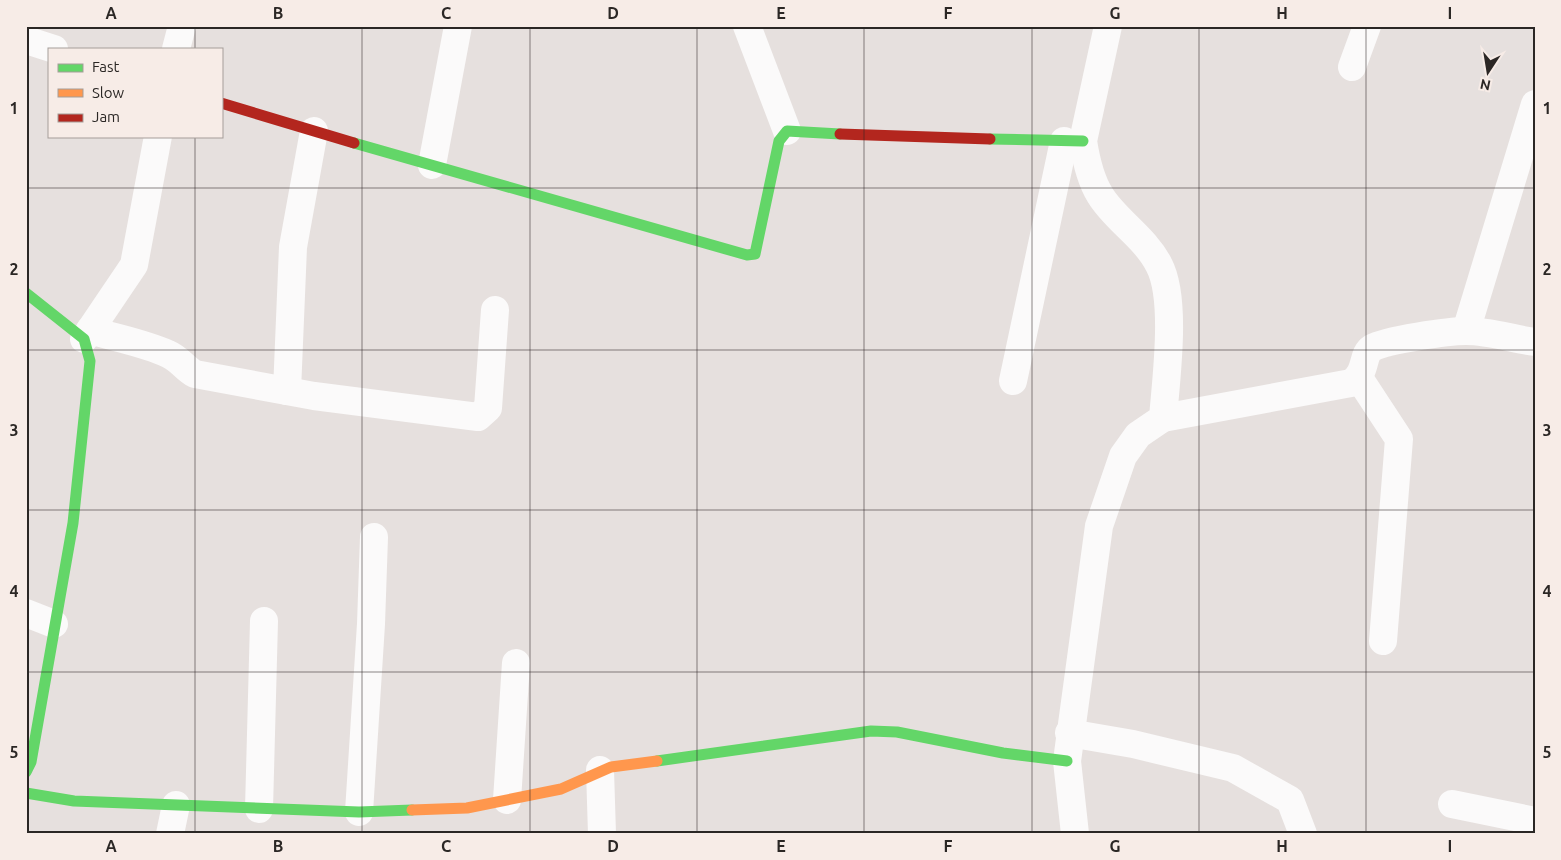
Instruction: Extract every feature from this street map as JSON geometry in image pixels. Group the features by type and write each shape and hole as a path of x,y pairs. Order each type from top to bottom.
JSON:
{"street":[{"path":"176,48 182,26"},
{"path":"432,165 458,26"},
{"path":"747,26 787,131"},
{"path":"1013,381 1073,141 1108,26"},
{"path":"1352,67 1367,26"},
{"path":"26,40 51,48"},
{"path":"222,103 747,255 755,254 779,141 787,131"},
{"path":"1466,331 1535,104"},
{"path":"286,391 293,247 314,131"},
{"path":"787,131 881,137 1073,141"},
{"path":"26,772 32,762 72,523 88,388 90,361 87,335 134,265 158,138"},
{"path":"1073,141 1101,197 1148,248 1160,267 1167,296 1168,344 1164,418"},
{"path":"26,293 87,335 167,353 181,360 190,372 195,374 286,391 478,417 488,408 495,310"},
{"path":"1075,834 1067,761 1069,733 1099,526 1108,495 1123,456 1138,435 1164,418 1351,383 1359,378 1364,369 1366,355 1370,349 1392,341 1466,331 1535,342"},
{"path":"1359,378 1399,440 1383,641"},
{"path":"359,812 371,624 374,537"},
{"path":"26,613 54,624"},
{"path":"259,808 264,622"},
{"path":"507,800 516,662"},
{"path":"26,793 74,801 359,812 467,808 561,789 600,770 611,767 871,731 898,732 1003,753 1067,761"},
{"path":"1069,733 1133,744 1233,768 1290,800 1303,834"},
{"path":"600,770 602,834"},
{"path":"1452,804 1516,823"},
{"path":"170,834 176,805"}],"traffic: fast":[{"path":"354,143 747,255 755,254 779,141 787,131 840,134"},
{"path":"990,139 1083,141"},
{"path":"26,293 84,339 90,361 73,523 31,762 26,772"},
{"path":"657,761 871,731 897,732 1003,753 1067,761"},
{"path":"26,793 74,801 359,812 412,810"}],"traffic: slow":[{"path":"412,810 467,808 561,789 611,767 657,761"}],"traffic: jam":[{"path":"222,103 354,143"},
{"path":"840,134 990,139"}]}
